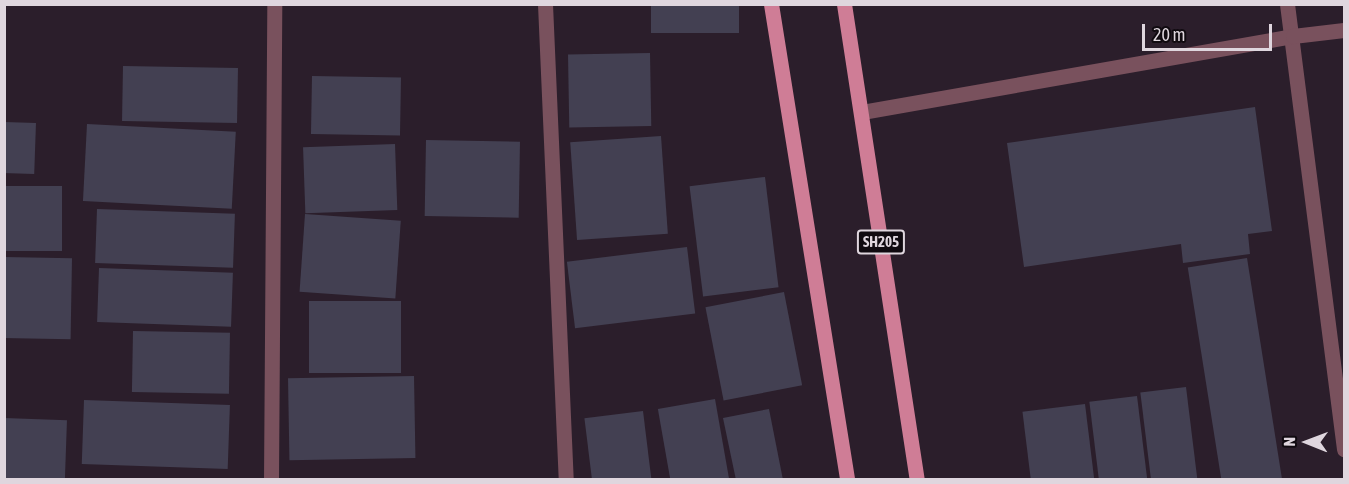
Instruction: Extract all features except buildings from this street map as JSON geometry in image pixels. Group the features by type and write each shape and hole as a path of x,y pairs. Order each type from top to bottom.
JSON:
{"main road":[{"path":"771,4 847,480"},
{"name":"SH205","path":"844,4 917,480"}],"street":[{"path":"271,480 274,4"},
{"path":"546,4 566,480"},
{"path":"1287,4 1293,36 1344,449"},
{"path":"862,112 1293,36 1344,30"}]}
